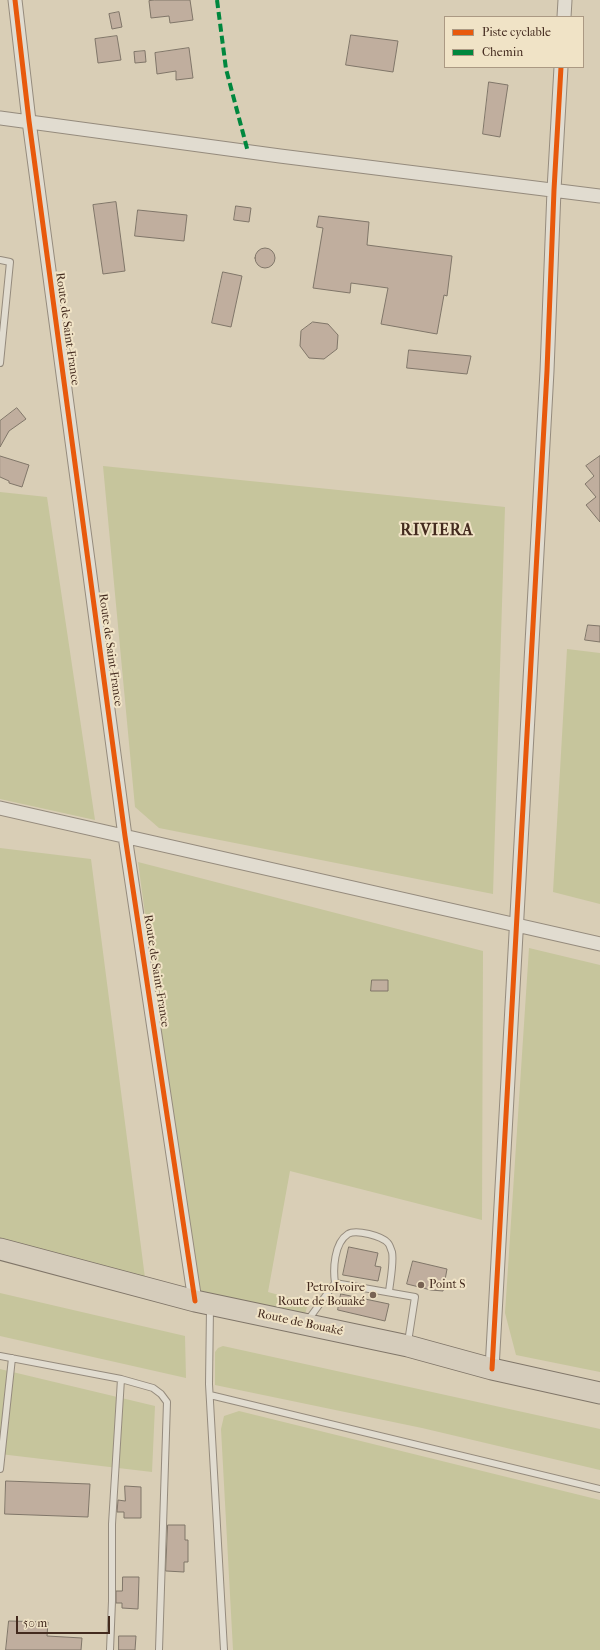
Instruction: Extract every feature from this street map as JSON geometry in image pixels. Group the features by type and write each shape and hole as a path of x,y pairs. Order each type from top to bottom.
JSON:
{"highway":[{"name":"Route de Bouaké","path":"0,1249 203,1303 408,1346 492,1369 600,1393"}],"street":[{"name":"Route de Saint-France","path":"15,0 29,121 125,836 203,1303"},
{"path":"564,16 565,0"},
{"path":"492,1369 546,379 561,68"},
{"path":"0,118 274,155 600,196"},
{"path":"0,808 600,944"}],"lane":[{"path":"0,260 10,262 0,363"},
{"path":"305,1324 335,1283 333,1266 337,1250 348,1234 356,1231 380,1237 388,1243 392,1253 388,1292"},
{"path":"335,1283 415,1297 408,1346"},
{"path":"203,1303 210,1395 224,1650"},
{"path":"0,1356 121,1379 153,1388 161,1394 167,1402 159,1650"},
{"path":"0,1468 12,1358"},
{"path":"110,1650 112,1602 112,1524 121,1379"},
{"path":"210,1395 600,1489"}],"green space":[{"path":"103,466 505,507 493,894 159,828 135,807"},
{"path":"0,492 47,497 95,820 0,799"},
{"path":"567,649 600,653 600,904 553,892"},
{"path":"0,848 91,859 145,1278 0,1246"},
{"path":"138,862 483,951 482,1220 290,1171 268,1292 308,1303 303,1322 197,1300"},
{"path":"529,948 600,965 600,1372 516,1355 505,1313"},
{"path":"0,1293 185,1336 186,1378 0,1336"},
{"path":"223,1346 600,1429 600,1470 422,1428 215,1385 215,1352 218,1348"},
{"path":"0,1369 155,1406 152,1472 0,1454"},
{"path":"239,1411 600,1500 600,1650 233,1650 221,1429 224,1416"}],"building":[{"path":"190,0 193,20 170,23 169,16 151,18 149,1"},
{"path":"119,12 122,27 112,29 109,14"},
{"path":"351,35 398,41 393,72 346,65"},
{"path":"117,36 121,60 98,63 95,39"},
{"path":"189,48 193,78 176,80 176,71 157,74 155,53"},
{"path":"145,51 146,62 135,63 134,52"},
{"path":"489,82 508,85 500,137 483,134"},
{"path":"116,202 125,271 103,274 93,205"},
{"path":"236,206 251,208 249,222 234,220"},
{"path":"138,210 187,215 184,241 135,236"},
{"path":"319,216 369,222 367,245 452,256 447,296 444,295 437,334 381,324 388,288 351,283 350,293 313,288 323,228 317,227"},
{"path":"261,248 269,248 275,254 275,262 269,268 261,268 255,262 255,254"},
{"path":"223,272 242,276 231,327 212,323"},
{"path":"313,322 328,324 338,335 337,349 324,359 309,358 300,346 301,331"},
{"path":"409,350 471,356 467,374 407,368"},
{"path":"17,408 26,419 9,431 0,447 0,421"},
{"path":"0,456 29,465 22,487 9,483 9,481 0,477"},
{"path":"600,456 600,522 586,505 596,497 585,484 594,476 586,466"},
{"path":"588,625 600,626 600,642 585,640"},
{"path":"372,980 388,980 388,991 371,991"},
{"path":"349,1247 378,1253 375,1266 381,1267 378,1281 343,1275"},
{"path":"413,1261 447,1269 443,1291 431,1290 407,1284"},
{"path":"341,1294 389,1304 385,1321 338,1310"},
{"path":"6,1481 90,1484 88,1517 5,1514"},
{"path":"125,1486 141,1487 141,1518 124,1518 124,1512 117,1512 118,1500 125,1501"},
{"path":"168,1525 185,1525 185,1540 188,1540 188,1562 184,1562 184,1572 166,1571"},
{"path":"123,1577 139,1577 138,1609 122,1608 122,1603 116,1603 116,1591 122,1591"},
{"path":"9,1621 48,1622 47,1636 82,1638 81,1650 6,1650"},
{"path":"119,1636 136,1636 135,1650 119,1650"}],"marked path":[{"path":"217,0 226,69 248,152"}],"cycle path":[{"path":"15,0 29,121 125,836 195,1301"},
{"path":"492,1369 547,371 554,190 561,68"}],"place":[{"name":"Point S","path":"421,1285"},
{"name":"PetroIvoire Route de Bouaké","path":"373,1295"}],"district":[{"name":"RIVIERA","path":"437,531"}]}
